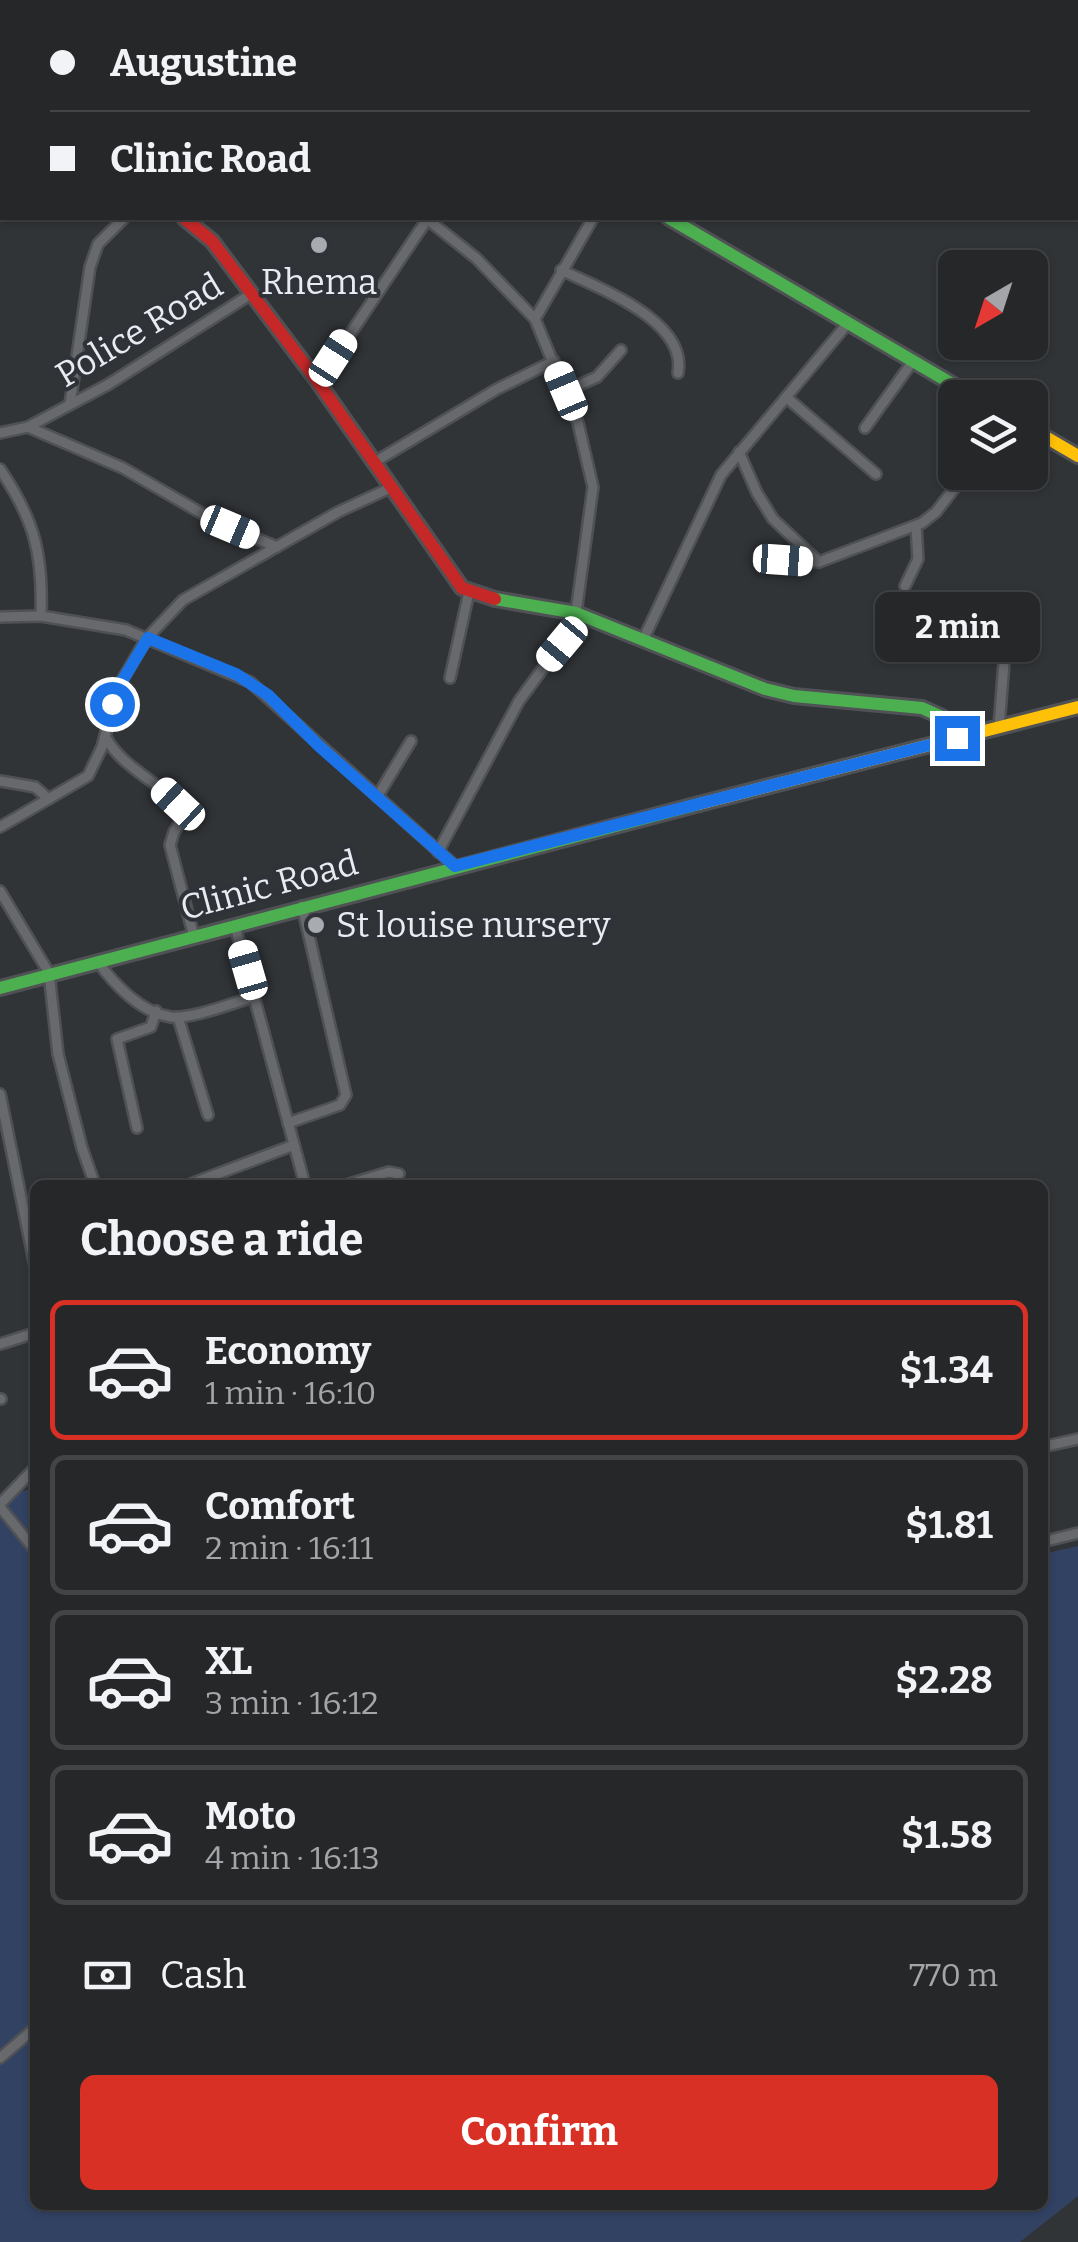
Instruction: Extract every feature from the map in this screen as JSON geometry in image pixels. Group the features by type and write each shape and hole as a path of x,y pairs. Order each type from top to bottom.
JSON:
{"street":[{"path":"70,404 90,267 98,244 122,220"},
{"path":"186,220 212,242 318,382 454,580 469,592 576,612 765,689 794,696 922,708 942,717 957,738"},
{"path":"318,382 427,220"},
{"path":"430,220 476,258 535,319 566,391 593,488 576,612 562,644 518,701 438,852"},
{"path":"535,319 592,220"},
{"path":"672,220 944,380"},
{"path":"561,270 635,306 656,324 679,354 678,374"},
{"name":"Police Road","path":"0,433 28,427 70,404 149,360 251,294"},
{"path":"644,640 711,494 739,452 848,323"},
{"path":"566,391 597,377 621,350"},
{"path":"373,463 497,389 554,362"},
{"path":"865,428 913,362"},
{"path":"786,397 876,474"},
{"path":"28,427 123,468 215,520 277,548"},
{"path":"1048,438 1078,456"},
{"path":"739,452 773,519 820,562"},
{"path":"0,469 28,512 35,534 42,567 41,616"},
{"path":"0,827 88,776 105,737 118,688 148,638 193,592 338,512 390,488"},
{"path":"759,558 820,562 916,526 936,512 953,490"},
{"path":"905,586 918,559 916,526"},
{"path":"450,678 469,592"},
{"path":"0,617 41,616 102,625 148,638 250,682 455,866"},
{"path":"999,727 1006,636"},
{"name":"Clinic Road","path":"0,988 455,866 1078,707"},
{"path":"105,737 119,757 159,786 186,813 170,846 194,937"},
{"path":"377,797 412,741"},
{"path":"0,781 35,788 49,799"},
{"path":"0,891 50,973 58,1054 93,1180"},
{"path":"288,1122 340,1105 346,1095 302,906"},
{"path":"235,926 303,1180"},
{"path":"98,962 118,989 156,1012 178,1017 254,997"},
{"path":"137,1128 117,1038 151,1027 156,1012"},
{"path":"178,1017 208,1115"},
{"path":"0,1094 30,1243"},
{"path":"211,1180 294,1146"},
{"path":"363,1180 390,1172 399,1174"},
{"path":"0,1344 30,1334"},
{"path":"1048,1446 1078,1439"},
{"path":"30,1473 0,1505 30,1544"},
{"path":"1048,1541 1078,1534"},
{"path":"0,2058 30,2032"}],"shaded area":[{"path":"30,1489 30,2210 1048,2210 1048,1553 1078,1546 1078,2196 1020,2242 0,2242 0,1494"}],"traffic: fast":[{"path":"672,220 945,380"},
{"path":"495,599 576,613 765,689 794,696 922,708 942,717 957,738"},
{"path":"0,988 699,804"}],"traffic: slow":[{"path":"1048,438 1078,456"},
{"path":"699,804 1078,707"}],"traffic: jam":[{"path":"186,220 212,241 318,382 462,588 495,599"}],"place":[{"name":"Rhema","path":"319,245"},
{"name":"St louise nursery","path":"316,925"}],"route":[{"path":"112,704 148,638 236,674 268,695 319,746 455,866 957,738"}]}
